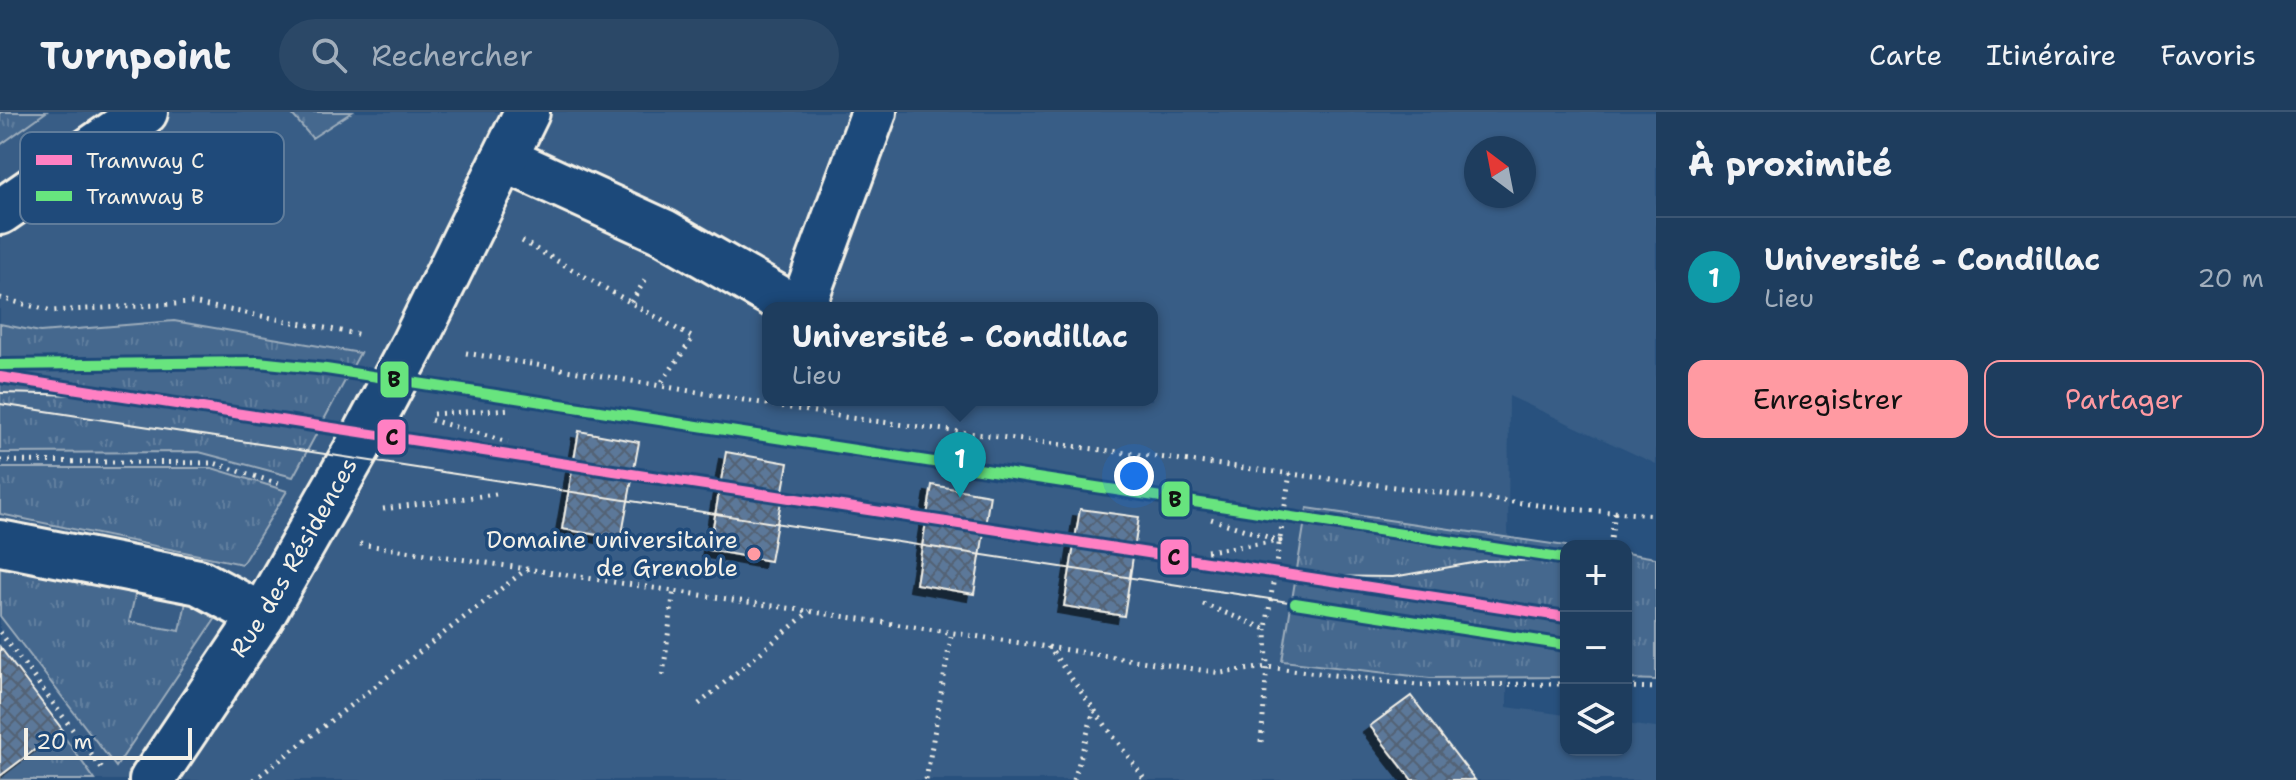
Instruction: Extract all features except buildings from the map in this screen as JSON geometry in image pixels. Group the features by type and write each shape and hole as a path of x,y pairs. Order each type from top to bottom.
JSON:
{"street":[{"path":"116,132 145,112"},
{"name":"Rue des Résidences","path":"152,780 262,616 408,355 527,112"},
{"path":"804,302 874,112"},
{"path":"504,159 664,232 786,302"},
{"path":"0,212 20,198"},
{"path":"0,543 199,582 262,616"}],"path":[{"path":"515,238 693,338 659,386"},
{"path":"0,298 52,311 192,303 369,336"},
{"path":"461,353 762,403"},
{"path":"778,406 850,418 1568,509 1656,515"},
{"path":"508,442 427,417 512,409"},
{"path":"0,461 214,463 284,485"},
{"path":"1261,742 1267,667 1266,629 1290,473"},
{"path":"381,509 496,494"},
{"path":"1611,540 1615,512"},
{"path":"1211,519 1280,541"},
{"path":"1207,551 1280,541"},
{"path":"347,542 1221,673 1267,667 1417,685 1560,684"},
{"path":"254,780 528,568"},
{"path":"663,675 674,589"},
{"path":"1203,604 1266,629"},
{"path":"699,704 811,610"},
{"path":"926,780 952,631"},
{"path":"0,632 111,780"},
{"path":"1047,646 1145,780"},
{"path":"1632,687 1656,688"},
{"path":"1074,780 1094,710"}],"shaded area":[{"name":"Domaine universitaire de Grenoble","path":"0,112 1656,112 1656,464 1509,396 1507,707 1560,714 1560,756 1632,756 1632,725 1656,728 1656,780 0,780"}],"green space":[{"path":"0,112 46,112 0,145"},
{"path":"290,112 352,112 312,138"},
{"path":"174,321 360,353 293,477 199,452 0,453 0,324 40,332"},
{"path":"0,468 212,468 287,491 242,564 0,514"},
{"path":"1307,508 1560,545 1560,677 1430,678 1282,661"},
{"path":"1632,554 1656,558 1656,680 1632,679"},
{"path":"0,562 136,591 129,622 180,631 186,602 204,606 214,614 216,618 116,767 0,616"},
{"path":"60,731 95,780 0,780 0,776"}],"tram line":[{"name":"B","path":"0,365 258,362 326,369 1560,558"},
{"name":"C","path":"0,377 1560,616"},
{"path":"0,393 126,396"},
{"path":"0,404 1295,603"},
{"path":"1303,576 1393,577 1484,561 1560,560"},
{"name":"B","path":"1295,603 1560,644"}],"place":[{"name":"Université - Condillac","path":"960,498"},
{"name":"Domaine universitaire de Grenoble","path":"754,554"}]}
